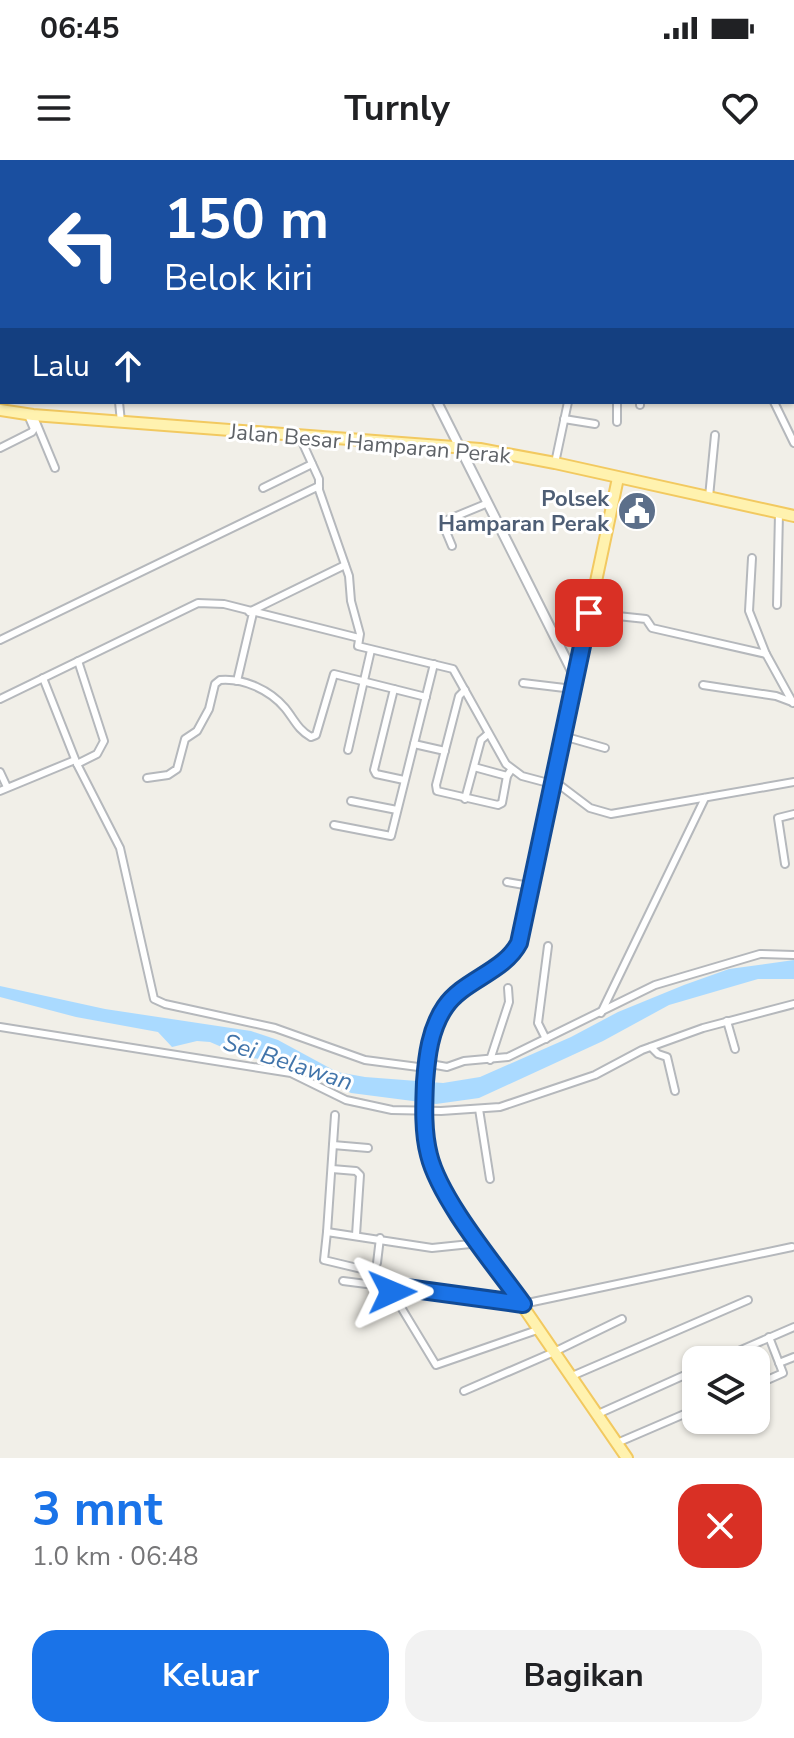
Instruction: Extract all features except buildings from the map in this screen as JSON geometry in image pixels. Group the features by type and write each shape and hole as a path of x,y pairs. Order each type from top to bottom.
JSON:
{"main road":[{"name":"Jalan Besar Hamparan Perak","path":"7,408 30,415 459,447 555,463 794,516"},
{"path":"618,478 516,948 446,1005 433,1030 426,1066 424,1110 428,1154 437,1180 627,1458"}],"street":[{"path":"119,404 121,422"},
{"path":"438,404 575,677"},
{"path":"555,463 568,404"},
{"path":"617,404 617,422"},
{"path":"775,404 794,443"},
{"path":"0,448 32,432 30,415"},
{"path":"30,415 55,468"},
{"path":"564,419 595,424"},
{"path":"299,435 319,479 345,565 358,646 453,669 465,690 509,773 500,804 492,806 437,791 459,696 465,690"},
{"path":"709,497 715,435"},
{"path":"263,488 312,464"},
{"path":"0,640 319,486"},
{"path":"452,546 442,522 488,503"},
{"path":"777,605 779,513"},
{"path":"752,558 749,611 766,654 793,704"},
{"path":"251,613 345,565"},
{"path":"0,699 198,603 224,604 359,638"},
{"path":"237,681 251,613"},
{"path":"589,613 647,620 652,628 766,654"},
{"path":"348,750 371,650"},
{"path":"0,772 4,789 97,754 104,741 78,661"},
{"path":"334,825 390,837 434,664"},
{"path":"147,778 168,775 177,769 185,739 197,731 217,681 237,681 269,694 282,704 302,731 313,737 334,674 426,697"},
{"path":"43,678 76,762 120,848 154,999 275,1028 365,1060 447,1067 464,1061 490,1060 516,1054 655,985 764,953 794,955"},
{"path":"523,683 573,689"},
{"path":"703,685 776,696 793,704"},
{"path":"394,689 374,770 376,774 404,780"},
{"path":"465,799 481,740 488,734"},
{"path":"563,736 605,748"},
{"path":"414,744 445,751"},
{"path":"474,767 552,782 590,808 605,814 794,782"},
{"path":"601,1013 705,798"},
{"path":"351,801 397,810"},
{"path":"785,864 778,818 794,814"},
{"path":"507,882 530,886"},
{"path":"546,1039 538,1023 548,946"},
{"path":"490,1060 509,1002 508,988"},
{"path":"0,1027 291,1073 333,1095 365,1106 424,1110 479,1109 500,1107 584,1079 651,1047 727,1021 794,1004"},
{"path":"727,1021 735,1049"},
{"path":"651,1047 667,1057 675,1091"},
{"path":"479,1109 490,1179"},
{"path":"335,1115 324,1260 370,1271"},
{"path":"333,1145 368,1148"},
{"path":"332,1169 356,1171 360,1175 356,1235"},
{"path":"327,1232 432,1248 480,1243"},
{"path":"377,1263 380,1238"},
{"path":"343,1281 523,1304 792,1247"},
{"path":"393,1289 393,1294 436,1365 540,1329"},
{"path":"572,1376 748,1300"},
{"path":"464,1391 622,1319"},
{"path":"749,1346 794,1327"},
{"path":"769,1337 782,1374 770,1379"},
{"path":"779,1363 794,1357"},
{"path":"598,1414 682,1376"},
{"path":"617,1443 682,1415"}],"water":[{"name":"Sei Belawan","path":"794,960 794,979 758,979 669,1005 603,1041 479,1098 436,1104 351,1093 289,1063 245,1057 210,1042 197,1041 172,1047 158,1032 76,1017 0,997 0,986 105,1009 251,1031 278,1040 337,1072 443,1083 480,1077 571,1037 618,1012 729,969"}],"place":[{"name":"Polsek Hamparan Perak","path":"637,511"}],"route":[{"path":"392,1292 399,1287 523,1304 437,1180 428,1154 423,1109 426,1068 433,1030 446,1005 508,957 519,943 589,613"}]}
